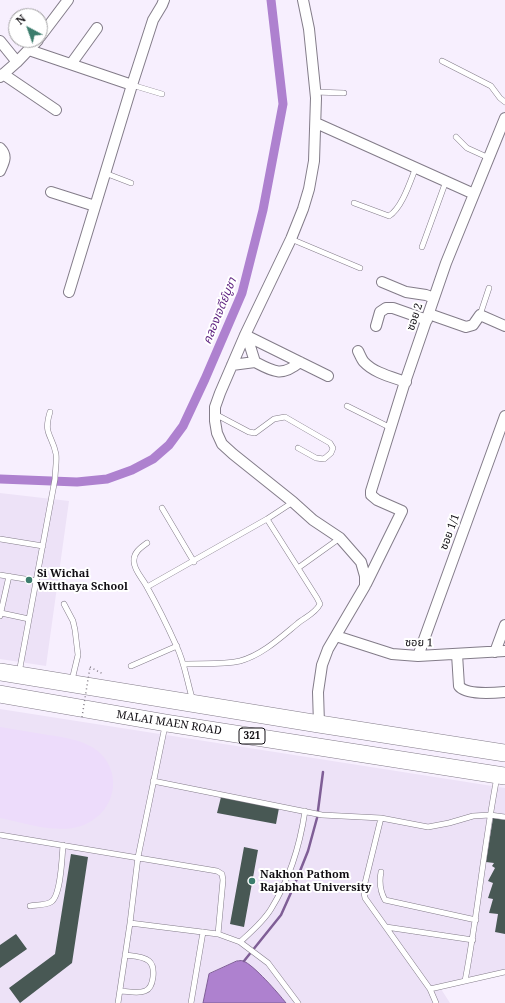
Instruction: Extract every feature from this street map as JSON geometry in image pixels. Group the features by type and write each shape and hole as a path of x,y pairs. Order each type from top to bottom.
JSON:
{"highway":[{"name":"MALAI MAEN ROAD","path":"0,672 505,753"},
{"name":"MALAI MAEN ROAD","path":"0,694 166,723 501,776"}],"street":[{"path":"48,26 68,0"},
{"path":"69,292 153,20 164,0"},
{"path":"303,0 309,29 315,92 316,123 314,161 309,189 291,239 220,393 215,407 215,414 217,433 222,444 313,520 340,538 361,562 365,576 365,586 328,649 322,665 318,692 319,724"},
{"path":"71,64 97,28"},
{"path":"0,41 17,62"},
{"path":"56,110 1,75 29,50 132,85"},
{"name":"ซอย 2","path":"365,586 402,511 377,500 371,496 371,491 446,263 505,118"},
{"path":"316,123 474,194"},
{"path":"0,148 4,152 5,157 0,171"},
{"path":"51,192 95,206"},
{"path":"382,282 406,292 426,295 434,298"},
{"path":"376,326 380,312 386,308 393,308 466,327 473,325 480,316 505,326"},
{"path":"246,336 255,362"},
{"path":"246,336 328,376"},
{"path":"358,351 364,362 372,368 406,382"},
{"path":"232,365 255,362 268,369 281,372 291,370 300,362"},
{"name":"ซอย 1/1","path":"418,656 505,416"},
{"path":"500,652 505,625"},
{"name":"ซอย 1","path":"336,636 392,654 418,656 500,652"},
{"path":"457,654 458,686 462,690 470,692 505,692"}],"lane":[{"path":"442,61 491,86 505,102"},
{"path":"132,85 162,94"},
{"path":"315,92 344,93"},
{"path":"456,137 467,148 488,158"},
{"path":"354,203 389,216 399,207 416,167"},
{"path":"105,173 131,183"},
{"path":"422,247 446,181"},
{"path":"291,239 360,268"},
{"path":"480,316 489,288"},
{"path":"347,406 392,429"},
{"path":"19,675 55,479 56,456 47,430 47,422 50,412"},
{"path":"215,414 249,432 255,433 274,419 285,417 330,443 333,448 331,453 324,459 316,458 298,448"},
{"path":"147,587 194,562 293,502"},
{"path":"162,508 194,562"},
{"path":"184,664 239,661 250,657 274,644 316,611 320,604 267,519"},
{"path":"298,568 340,538"},
{"path":"0,539 43,546"},
{"path":"147,543 140,548 134,558 134,564 177,646 184,664 187,684 194,704"},
{"path":"0,575 37,581"},
{"path":"9,576 1,615 29,619"},
{"path":"64,604 73,621 78,655 71,683"},
{"path":"131,666 177,646"},
{"path":"118,1003 138,857 166,723"},
{"path":"466,981 476,920 490,814 501,776"},
{"path":"153,781 322,815 381,818 428,827 473,816 490,814 505,817"},
{"path":"241,944 271,910 280,892 296,854 307,812"},
{"path":"381,818 364,887 365,898 430,989 436,1003"},
{"path":"0,835 217,871 222,874 223,880 218,934"},
{"path":"30,906 47,904 53,901 58,893 63,845"},
{"path":"381,872 379,879 384,900 476,920"},
{"path":"130,923 218,934 241,944 268,963 298,1003"},
{"path":"386,927 473,940"},
{"path":"191,1003 204,932"},
{"path":"120,991 143,992 152,984 153,966 142,958 125,955"},
{"path":"430,989 505,972"}],"path":[{"path":"82,717 90,667"}],"shaded area":[{"name":"Si Wichai Witthaya School","path":"0,493 69,501 46,666 0,659"},
{"name":"Nakhon Pathom Rajabhat University","path":"0,709 505,788 505,974 441,989 450,1003 0,1003"},
{"path":"0,727 75,740 90,746 101,754 109,765 113,776 113,788 110,800 103,811 94,820 81,826 61,829 40,827 0,818"},
{"path":"237,961 243,961 253,968 266,980 286,1003 203,1003 209,974"}],"building":[{"path":"221,797 279,808 276,824 217,813"},
{"path":"493,818 505,820 505,934 495,932 498,914 489,913 493,899 488,898 493,883 488,881 495,868 492,866 494,863 486,862"},
{"path":"244,847 258,850 244,927 230,924"},
{"path":"71,854 88,857 72,963 20,1003 9,988 55,954"},
{"path":"16,934 27,949 0,968 0,945"}],"waterway":[{"name":"คลองเจดีย์บูชา","path":"0,479 77,482 107,479 132,470 153,459 169,445 183,426 242,293 263,210 283,104 271,0"},
{"path":"244,961 281,915 294,886 308,851 317,818 323,772"}],"place":[{"name":"Si Wichai Witthaya School","path":"29,580"},
{"name":"Nakhon Pathom Rajabhat University","path":"252,881"}]}
